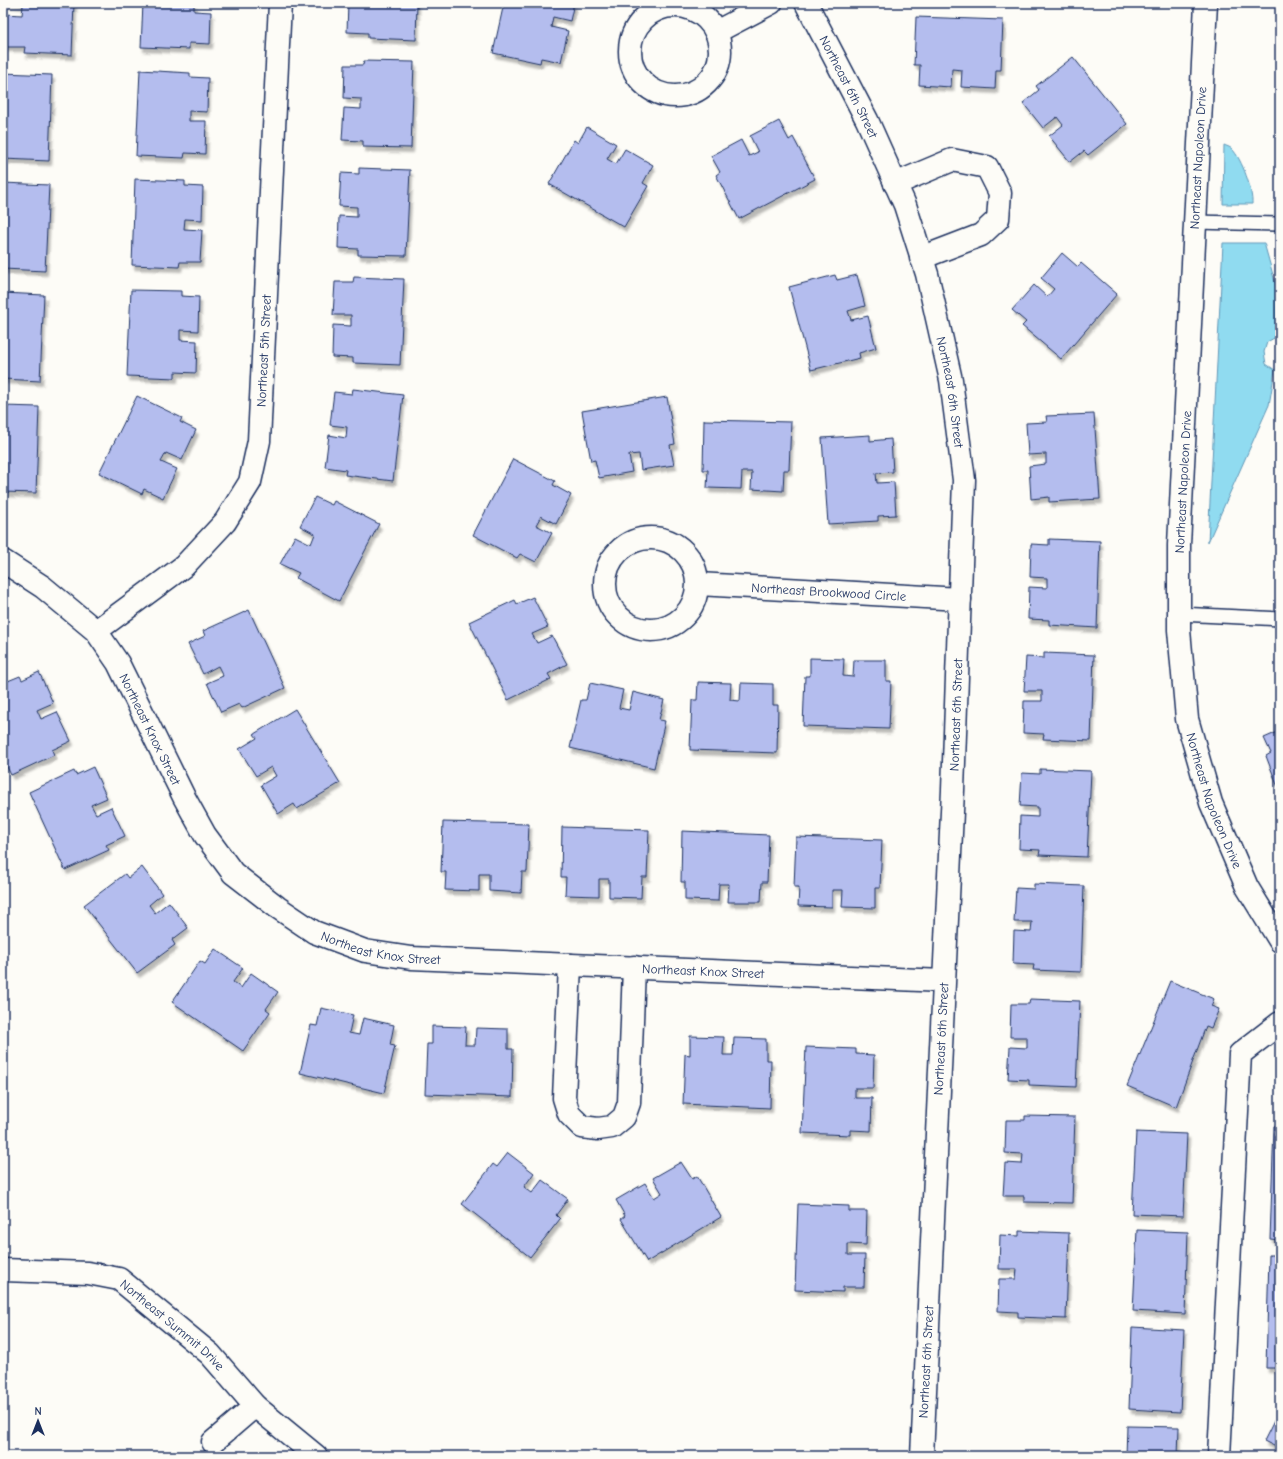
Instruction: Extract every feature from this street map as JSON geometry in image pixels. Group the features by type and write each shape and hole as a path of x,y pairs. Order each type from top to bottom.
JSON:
{"street":[{"name":"Northeast 5th Street","path":"96,631 184,566 225,522 250,482 259,441 280,3"},
{"path":"716,32 771,3"},
{"name":"Northeast 6th Street","path":"806,3 867,120 905,205 921,258 951,380 964,480 953,790 922,1456"},
{"name":"Northeast Napoleon Drive","path":"1206,3 1179,545 1179,614 1187,719 1211,803 1247,887 1280,940"},
{"path":"668,6 683,6 696,11 708,20 716,32 720,46 719,62 713,76 702,87 689,94 674,96 658,93 645,85 636,73 630,59 630,44 634,31 643,19 655,11 668,6"},
{"path":"895,184 952,160 988,167 1000,193 998,219 981,235 921,258"},
{"path":"647,538 662,539 676,545 688,555 695,568 698,584 695,599 688,612 677,623 663,629 648,630 633,627 620,618 610,606 605,592 605,576 610,562 619,550 632,542 647,538"},
{"name":"Northeast Knox Street","path":"3,561 43,587 96,631 118,663 184,797 205,835 233,873 277,907 314,932 365,951 411,958 943,981"},
{"name":"Northeast Brookwood Circle","path":"698,584 960,599"},
{"path":"570,965 564,1098 569,1114 582,1127 598,1129 612,1127 624,1117 629,1103 634,967"},
{"path":"1219,1456 1240,1054 1280,1022"},
{"name":"Northeast Summit Drive","path":"3,1270 88,1273 119,1279 210,1354 254,1406 316,1456"},
{"path":"213,1442 254,1406"}],"lane":[{"path":"1195,222 1280,224"},
{"path":"1179,614 1280,619"}],"water":[{"path":"1224,145 1232,149 1243,167 1251,191 1252,204 1223,204"},
{"path":"1223,243 1264,243 1277,289 1276,337 1267,342 1264,352 1266,364 1275,370 1269,405 1208,542"}],"building":[{"path":"5,3 74,3 72,55 24,53 25,47 4,47 5,14 22,15 23,5"},
{"path":"143,3 194,3 194,11 211,12 210,44 189,43 189,49 141,47"},
{"path":"348,3 417,3 416,40 368,38 368,33 347,32"},
{"path":"504,3 574,3 570,21 553,17 551,27 568,31 561,62 541,58 540,63 493,53"},
{"path":"916,17 1003,20 1001,70 996,70 995,89 961,87 962,70 952,69 951,87 919,85 920,65 914,65"},
{"path":"1073,57 1127,124 1088,155 1084,151 1070,162 1049,136 1063,125 1057,117 1043,128 1023,103 1039,90 1036,86"},
{"path":"364,61 414,62 411,148 363,147 363,141 342,140 344,108 361,109 361,99 344,98 345,65 363,65"},
{"path":"140,70 190,73 190,77 208,78 207,112 189,111 189,121 206,121 205,154 185,153 184,158 136,156"},
{"path":"3,73 52,75 49,161 3,159"},
{"path":"779,121 789,140 793,137 815,179 739,219 716,175 720,172 711,156 741,140 749,156 758,152 750,136"},
{"path":"587,127 616,144 607,159 616,164 625,149 653,165 643,183 648,186 624,227 549,184 574,140 578,143"},
{"path":"359,168 410,170 406,256 358,255 358,249 338,248 339,216 357,217 357,207 339,206 341,173 359,174"},
{"path":"135,179 185,181 185,186 203,187 202,220 185,219 184,229 202,230 200,262 180,262 179,267 132,265"},
{"path":"3,183 49,185 45,271 3,269"},
{"path":"1062,253 1078,267 1081,263 1117,294 1061,359 1022,326 1026,322 1012,310 1034,285 1047,297 1054,289 1041,278"},
{"path":"835,275 837,280 857,275 865,306 848,311 851,320 868,316 876,348 859,353 860,358 811,370 789,287"},
{"path":"354,277 404,279 400,365 353,363 353,358 332,357 333,325 351,326 351,315 333,315 335,282 353,282"},
{"path":"131,290 181,291 181,296 199,297 198,331 180,330 180,340 197,341 196,373 175,372 175,378 127,376"},
{"path":"3,293 44,295 40,381 3,379"},
{"path":"353,389 403,395 393,481 345,475 346,470 325,467 329,435 346,438 347,427 330,425 334,392 352,394"},
{"path":"137,396 182,418 180,422 196,430 182,460 166,453 161,462 177,469 163,498 144,489 142,494 99,473"},
{"path":"667,397 675,444 670,445 674,465 641,470 639,454 629,455 632,472 599,478 595,460 591,461 582,411"},
{"path":"3,406 39,407 36,493 3,492"},
{"path":"1094,414 1100,499 1049,502 1049,497 1031,499 1029,466 1046,464 1046,454 1028,455 1026,423 1047,422 1046,416"},
{"path":"704,420 791,422 789,470 784,470 783,491 751,489 752,472 742,472 741,489 707,488 708,470 703,470"},
{"path":"870,435 870,441 891,439 893,472 876,473 877,483 894,482 896,515 878,516 878,521 828,524 822,438"},
{"path":"513,459 555,481 553,485 571,495 556,524 541,516 536,525 552,533 536,562 520,554 517,558 473,535"},
{"path":"315,497 332,505 334,501 379,524 339,601 296,578 299,573 280,564 295,536 311,544 315,534 300,526"},
{"path":"1049,539 1100,541 1097,628 1049,625 1049,620 1028,619 1029,587 1047,588 1047,578 1030,577 1031,544 1049,545"},
{"path":"533,597 548,627 532,634 537,643 552,636 567,664 548,674 551,679 508,700 469,622 515,600 517,604"},
{"path":"249,610 285,688 242,708 239,704 221,712 207,683 223,676 218,666 203,674 188,644 205,636 203,631"},
{"path":"1044,653 1094,655 1091,741 1043,739 1044,734 1023,733 1024,701 1042,701 1042,691 1024,691 1026,657 1044,658"},
{"path":"810,658 844,659 843,676 853,677 854,660 886,660 886,681 891,681 889,729 803,726 805,676 810,676"},
{"path":"39,672 53,703 37,710 41,719 57,712 71,741 52,750 54,755 11,775 3,759 3,683 20,676 22,680"},
{"path":"698,682 731,683 730,700 740,701 741,683 773,684 773,705 778,705 777,753 690,750 692,700 697,700"},
{"path":"590,683 623,690 619,708 629,710 633,692 664,700 659,720 665,721 654,768 570,748 581,700 586,700"},
{"path":"295,709 340,783 297,809 294,804 278,814 261,785 276,776 271,767 256,776 239,749 257,738 254,734"},
{"path":"1280,731 1279,790 1266,756 1271,753 1264,738"},
{"path":"93,767 107,798 91,805 96,814 111,807 125,836 106,845 109,850 65,870 29,792 74,771 76,775"},
{"path":"1040,769 1091,771 1087,857 1039,855 1040,850 1019,849 1020,816 1038,817 1038,807 1020,806 1022,773 1040,774"},
{"path":"443,822 529,824 527,872 522,872 521,893 489,891 489,874 479,874 479,891 445,890 446,872 441,872"},
{"path":"562,827 649,830 647,877 642,877 641,898 609,897 609,879 599,879 599,896 565,895 566,877 561,877"},
{"path":"682,831 769,835 767,882 762,882 761,902 728,902 729,884 719,884 718,901 685,900 685,882 681,882"},
{"path":"796,837 882,840 880,888 875,888 875,908 842,907 843,890 832,890 832,907 798,906 799,887 794,887"},
{"path":"142,867 162,894 149,905 155,913 169,902 188,928 172,940 175,945 137,973 84,905 125,874 128,878"},
{"path":"1034,884 1084,886 1081,972 1033,970 1034,965 1013,964 1014,931 1031,932 1032,922 1014,922 1016,888 1034,889"},
{"path":"215,949 243,968 233,982 241,988 251,973 278,992 266,1009 270,1012 243,1051 172,1002 200,961 205,964"},
{"path":"1170,981 1214,999 1211,1006 1219,1009 1211,1028 1206,1026 1176,1107 1127,1086"},
{"path":"1030,999 1080,1001 1076,1087 1029,1085 1029,1080 1008,1079 1010,1047 1027,1048 1027,1037 1010,1037 1011,1004 1029,1004"},
{"path":"321,1008 353,1015 349,1033 359,1035 363,1018 394,1025 390,1045 395,1046 384,1093 300,1073 311,1025 317,1026"},
{"path":"432,1026 466,1027 465,1045 475,1045 476,1028 508,1029 508,1049 513,1049 512,1097 425,1094 427,1044 432,1044"},
{"path":"690,1036 724,1037 723,1055 733,1055 734,1038 766,1039 766,1060 771,1060 770,1108 683,1104 685,1054 690,1055"},
{"path":"806,1047 856,1049 856,1054 874,1055 873,1088 855,1088 855,1098 872,1098 871,1131 850,1130 850,1135 802,1133"},
{"path":"1025,1116 1075,1117 1072,1203 1024,1202 1024,1196 1003,1196 1005,1163 1022,1164 1023,1154 1005,1153 1006,1120 1025,1120"},
{"path":"1274,1126 1280,1126 1280,1240 1270,1239"},
{"path":"1136,1132 1187,1134 1183,1216 1132,1214"},
{"path":"508,1153 534,1173 524,1187 532,1193 542,1180 568,1199 556,1215 560,1219 530,1257 462,1204 493,1164 497,1167"},
{"path":"681,1162 692,1179 697,1176 721,1217 647,1262 621,1219 625,1216 616,1200 645,1183 654,1198 662,1193 653,1178"},
{"path":"798,1204 849,1206 849,1211 867,1211 866,1245 848,1244 848,1255 865,1255 864,1287 843,1287 843,1292 795,1290"},
{"path":"1137,1230 1188,1232 1185,1314 1133,1311"},
{"path":"1019,1231 1069,1233 1066,1319 1018,1317 1018,1312 998,1311 999,1279 1016,1279 1017,1269 999,1269 1000,1235 1019,1236"},
{"path":"1269,1255 1280,1255 1280,1368 1266,1368"},
{"path":"1132,1327 1184,1330 1180,1412 1129,1409"},
{"path":"1280,1409 1280,1449 1264,1441"},
{"path":"1127,1426 1179,1427 1178,1456 1126,1456"}]}
